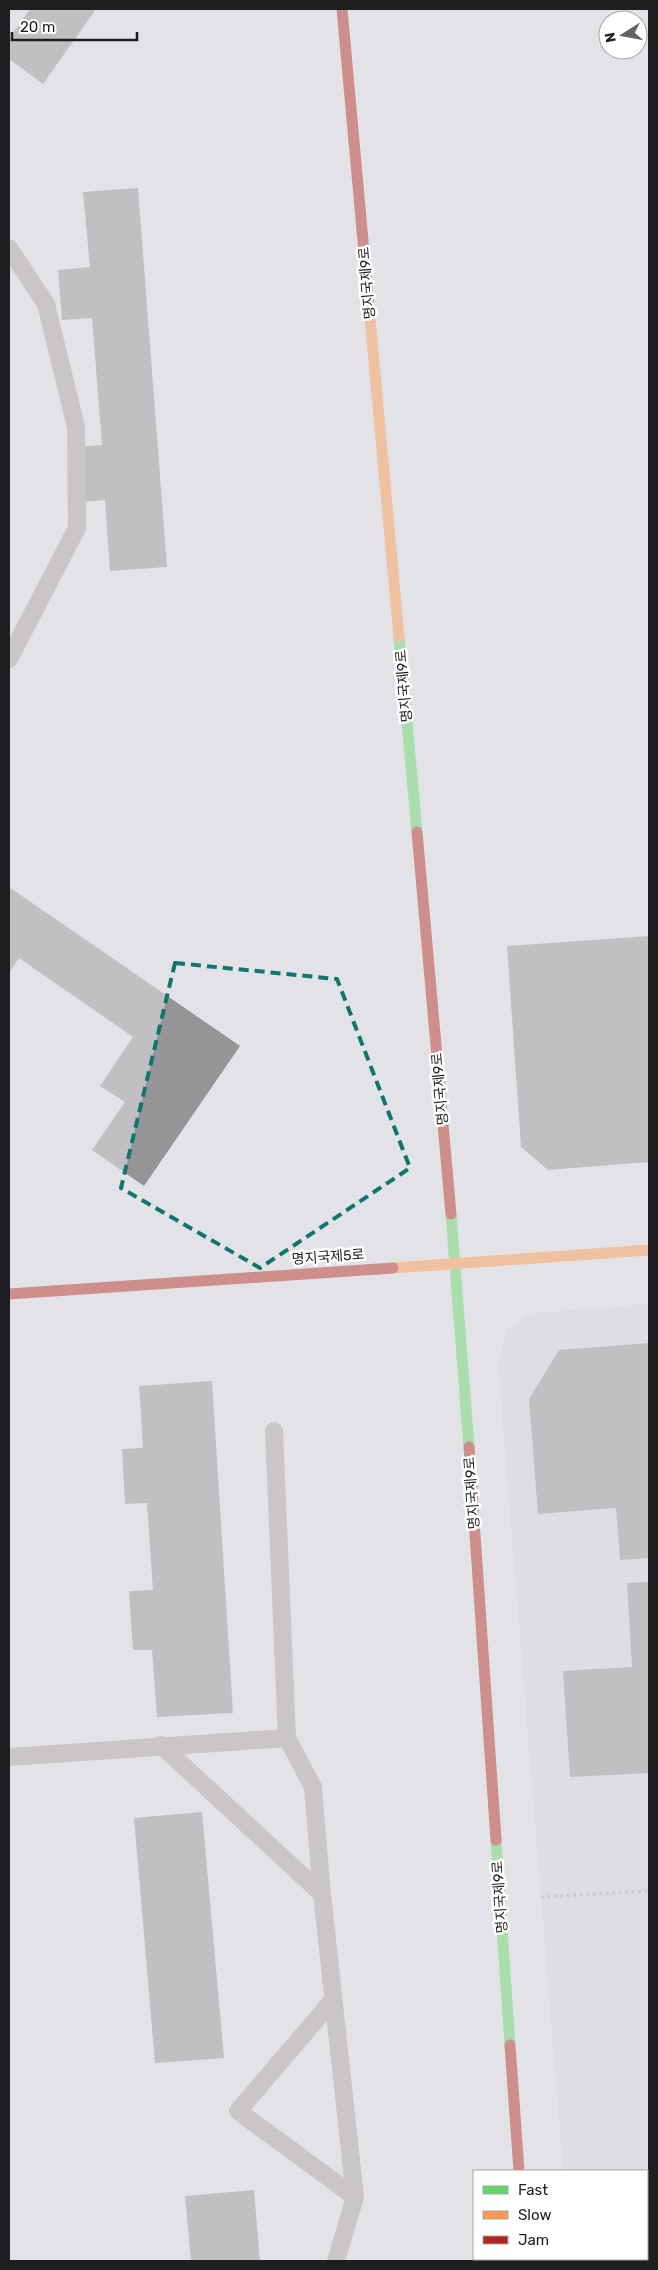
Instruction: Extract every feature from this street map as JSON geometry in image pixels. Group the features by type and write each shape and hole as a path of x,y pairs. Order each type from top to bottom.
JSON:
{"street":[{"name":"명지국제9로","path":"342,9 456,1264 519,2170"},
{"name":"명지국제5로","path":"9,1294 649,1250"}],"lane":[{"path":"9,248 46,304 76,427 77,528 9,659"},
{"path":"9,1279 31,1292"},
{"path":"274,1431 286,1738 313,1787 322,1894 355,2197 336,2261"},
{"path":"9,1757 161,1745 286,1738"},
{"path":"161,1745 322,1894"},
{"path":"333,2000 238,2111 355,2197"}],"path":[{"path":"541,1897 649,1891"}],"highlighted area":[{"path":"175,963 337,979 410,1168 260,1268 121,1188"}],"shaded area":[{"path":"649,1304 649,2261 570,2260 648,2260 648,2170 563,2170 498,1365 506,1330 532,1313"}],"building":[{"path":"30,9 96,9 43,84 9,59 9,39"},
{"path":"138,188 167,567 110,571 105,500 81,502 77,447 102,445 92,318 62,320 58,270 90,267 83,192"},
{"path":"9,887 240,1046 144,1186 92,1150 125,1102 100,1086 133,1037 19,958 9,973"},
{"path":"649,936 649,1162 548,1170 521,1147 507,946"},
{"path":"649,1343 649,1558 620,1560 616,1508 538,1514 529,1399 559,1350"},
{"path":"212,1381 233,1713 157,1717 152,1650 133,1650 129,1591 153,1590 147,1503 125,1504 122,1449 143,1448 139,1386"},
{"path":"649,1582 649,1773 570,1777 563,1671 632,1667 627,1583"},
{"path":"202,1812 224,2058 155,2063 134,1818"},
{"path":"254,2190 260,2261 191,2261 185,2196"}],"traffic: fast":[{"path":"399,637 417,832"},
{"path":"451,1214 469,1447"},
{"path":"496,1840 510,2045"}],"traffic: slow":[{"path":"369,307 399,637"},
{"path":"393,1268 649,1250"}],"traffic: jam":[{"path":"342,9 369,307"},
{"path":"417,832 451,1214"},
{"path":"9,1294 393,1268"},
{"path":"469,1447 496,1840"},
{"path":"510,2045 519,2170"}]}
